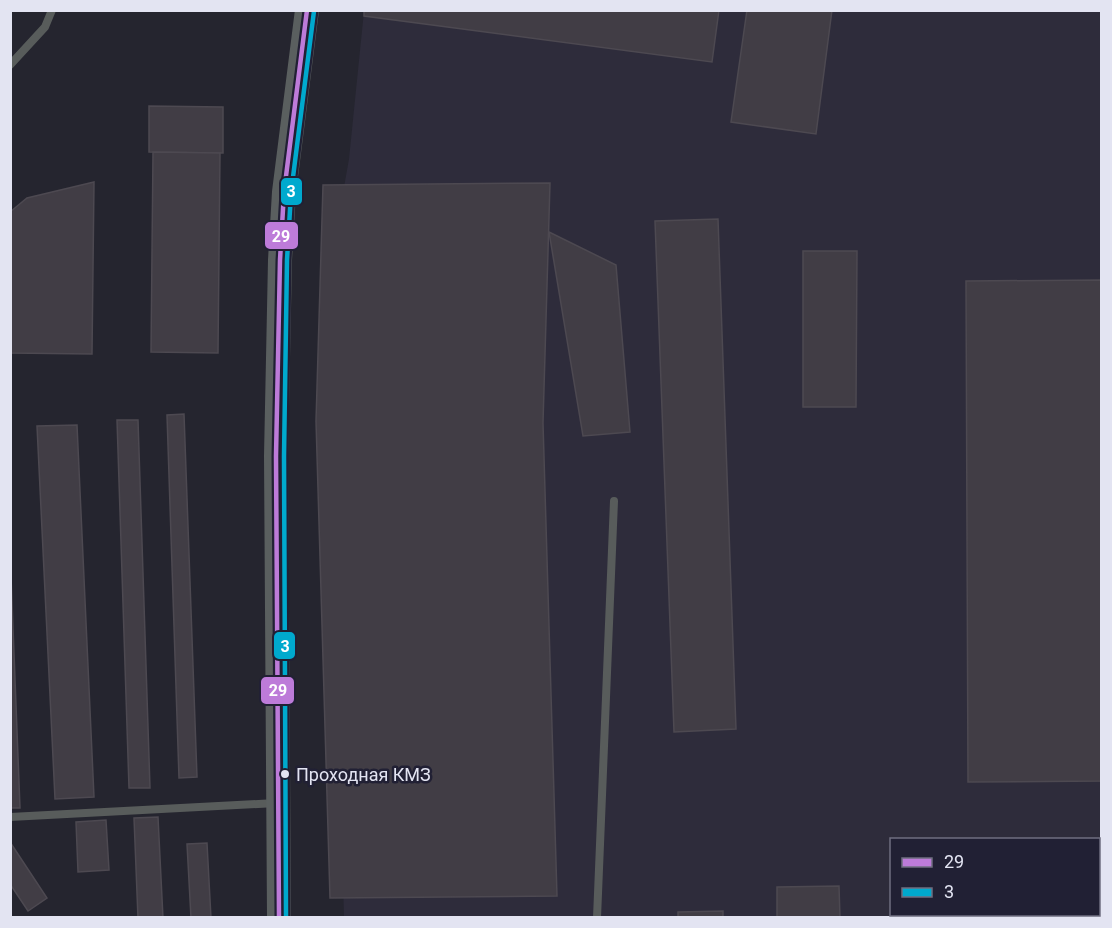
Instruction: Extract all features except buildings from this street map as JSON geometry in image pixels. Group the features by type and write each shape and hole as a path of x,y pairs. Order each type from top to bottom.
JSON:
{"main road":[{"path":"279,918 276,456 280,260 284,192 307,10"}],"lane":[{"path":"10,65 45,27 52,10"},
{"path":"597,918 614,501"},
{"path":"10,817 279,803"}],"shaded area":[{"path":"364,11 1101,11 1101,917 344,918 331,428 339,215 349,159"}],"transit line":[{"name":"29","path":"279,918 276,456 280,260 284,192 307,10"},
{"name":"3","path":"286,918 284,456 287,260 291,193 314,11"}],"place":[{"name":"Проходная КМЗ","path":"285,774"}]}
